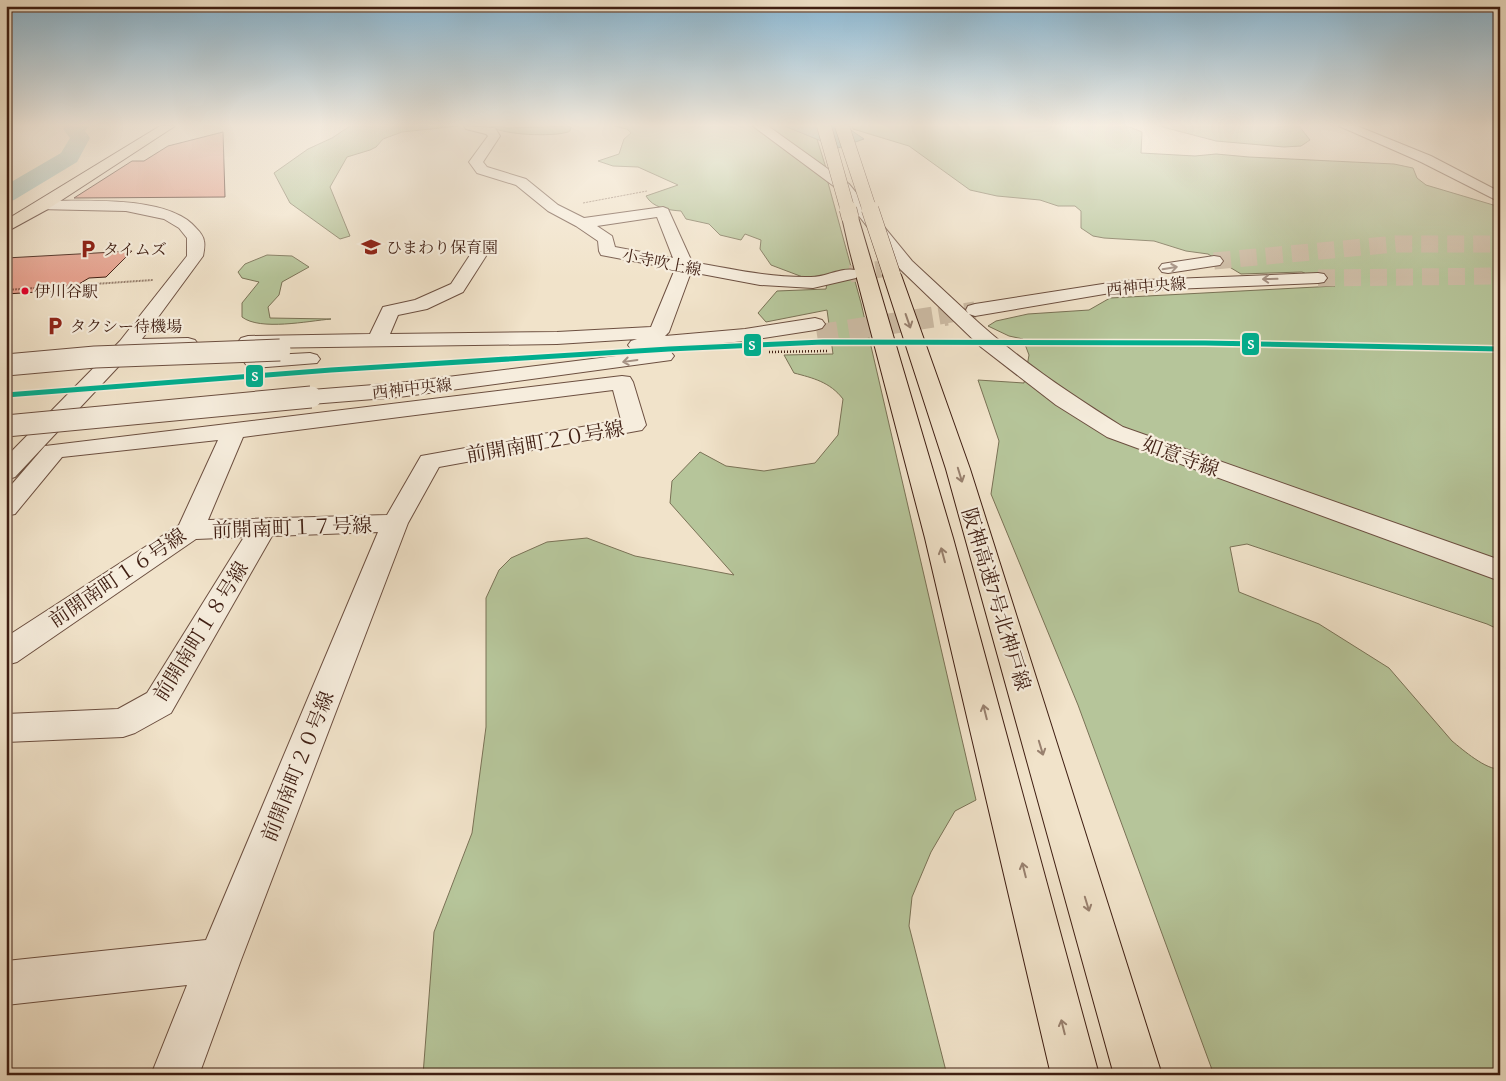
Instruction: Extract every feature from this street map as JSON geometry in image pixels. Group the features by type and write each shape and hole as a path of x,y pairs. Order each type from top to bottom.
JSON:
{"main road":[{"path":"6,227 90,176"},
{"name":"阪神高速7号北神戸線","path":"838,176 866,286 918,458 982,701 1075,1075"},
{"name":"阪神高速7号北神戸線","path":"862,176 899,270 1138,1075"}],"street":[{"name":"小寺吹上線","path":"496,176 521,182 553,208 582,223 606,239 608,251 760,280 813,283 850,274"},
{"path":"829,176 844,187 899,270"},
{"path":"1459,176 1500,198"},
{"path":"6,472 12,450 127,345 195,256 196,239 188,226 170,216 146,209 111,206 43,206"},
{"path":"127,345 556,338 659,332 685,266 663,212 582,223"},
{"path":"378,340 390,311 420,305 457,288 478,256"},
{"name":"西神中央線","path":"1214,261 970,304 1122,286 1222,280 1318,278"},
{"name":"如意寺線","path":"899,270 988,343 1064,400 1115,432 1500,570"},
{"name":"西神中央線","path":"6,374 66,369 542,350 673,342 745,334 820,337"},
{"name":"西神中央線","path":"6,426 399,390 820,337"},
{"path":"6,365 95,357 280,350 542,350"},
{"path":"12,450 174,421 354,400 597,366"},
{"name":"前開南町２０号線","path":"6,508 54,451 234,431 622,382 634,425 430,461 395,523 219,960 176,1075"},
{"name":"前開南町１６号線","path":"6,653 190,530 234,431"},
{"name":"前開南町１７号線","path":"190,530 395,523"},
{"name":"前開南町１８号線","path":"6,728 123,723 159,703 263,529"},
{"path":"6,983 219,960"}],"path":[{"path":"553,208 647,192"},
{"path":"6,290 155,280"},
{"path":"769,352 820,337"}],"green space":[{"path":"276,176 336,176 330,187 350,236 340,239 290,203"},
{"path":"659,176 823,176 827,179 861,303 976,800 955,811 931,852 912,897 909,926 947,1075 423,1075 434,932 472,833 486,727 486,598 499,570 511,558 547,542 587,538 635,556 734,575 670,503 672,481 700,452 726,466 764,471 815,463 838,435 843,399 833,388 814,379 794,373 784,355 833,354 827,310 766,322 758,313 777,291 826,289 827,283 808,279 771,265 760,249 761,240 745,234 741,240 720,235 709,224 686,219 681,211 657,206 646,196 678,185"},
{"path":"951,176 1416,176 1426,185 1500,207 1500,630 1247,544 1230,547 1239,592 1319,624 1389,668 1452,741 1482,763 1500,769 1500,1075 1214,1075 1078,705 991,494 999,441 978,380 1024,383 1029,355 1023,339 1009,336 988,326 996,321 1028,314 1089,310 1110,298 1335,286 1302,272 1241,274 1208,254 1186,251 1154,241 1093,236 1081,228 1081,211 1075,206 1058,206 1040,200 997,196 970,190"},
{"path":"267,255 292,256 309,267 282,282 279,295 268,307 270,318 331,319 297,323 260,324 242,317 242,303 259,282 242,278 238,272 245,264"}],"building":[{"path":"108,176 224,176 225,197 74,198"},
{"path":"132,251 106,277 89,278 69,290 6,294 6,258"}],"waterway":[{"path":"6,195 37,176"}],"tunnel":[{"path":"1214,261 1396,244 1500,244"},
{"path":"850,274 906,265"},
{"path":"1318,278 1500,276"},
{"path":"939,316 975,310"},
{"path":"817,335 947,315"}],"transit line":[{"name":"S","path":"6,395 331,370 669,349 823,342 1205,343 1500,349"}],"place":[{"name":"ひまわり保育園","path":"371,247"},
{"name":"タイムズ","path":"88,249"},
{"name":"伊川谷駅","path":"25,291"},
{"name":"タクシー待機場","path":"55,326"}]}
